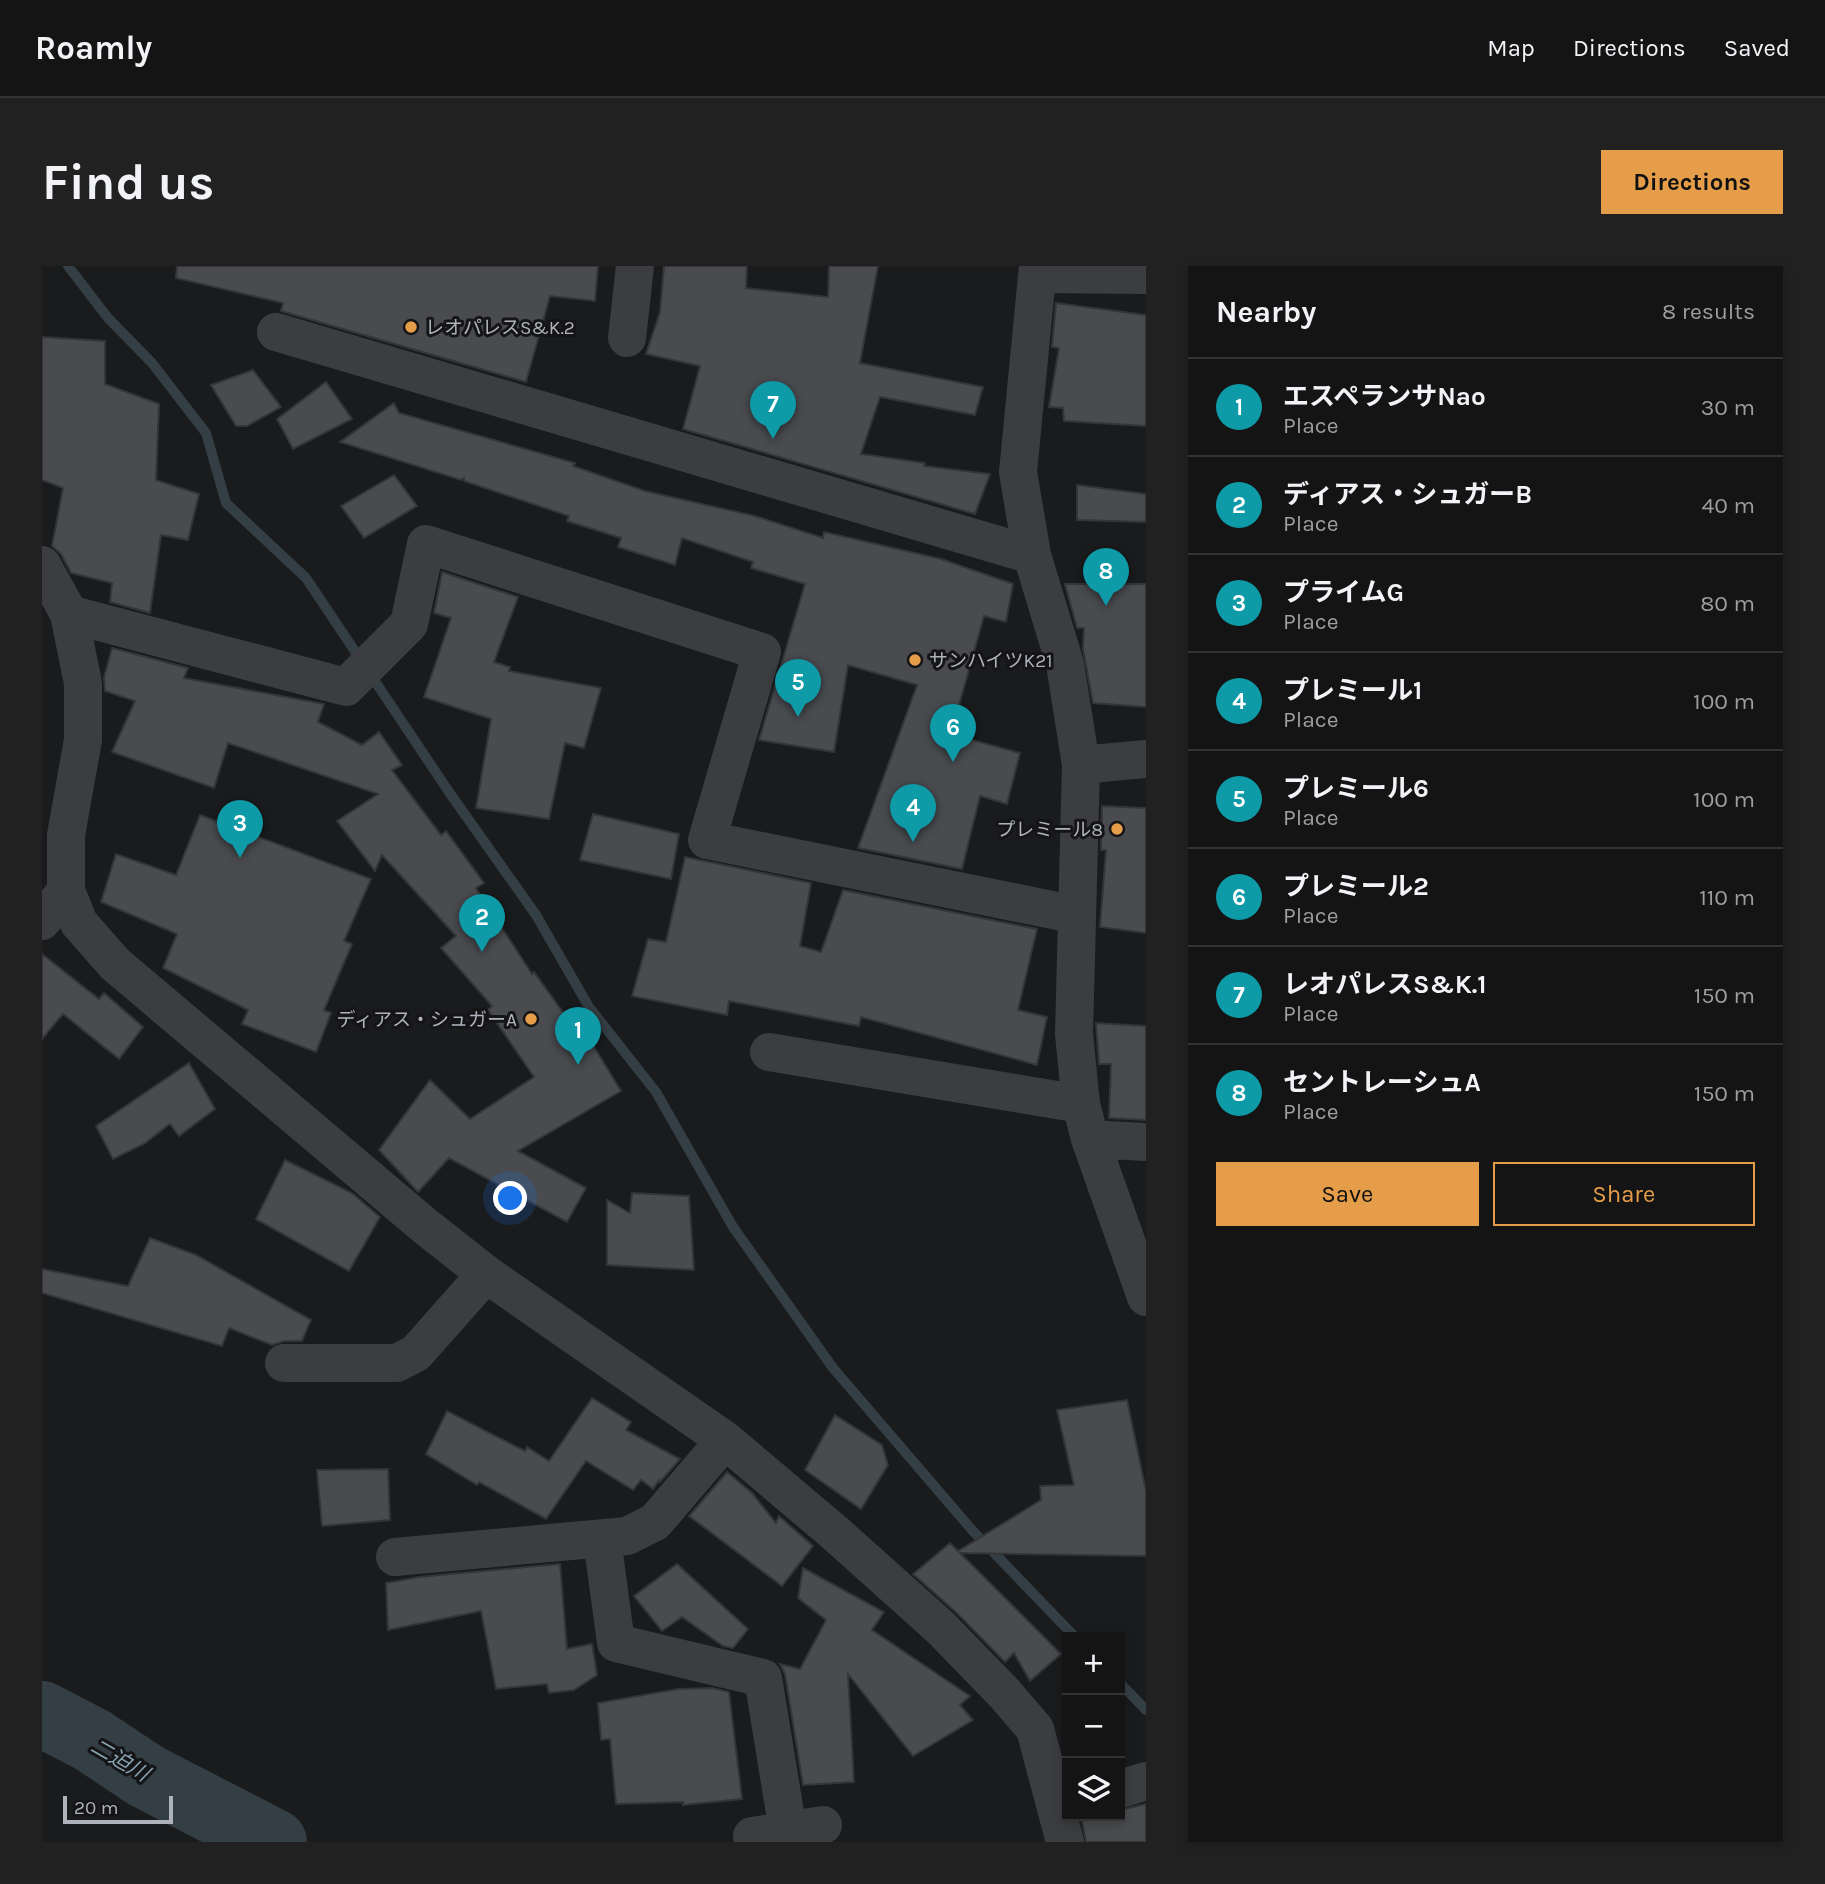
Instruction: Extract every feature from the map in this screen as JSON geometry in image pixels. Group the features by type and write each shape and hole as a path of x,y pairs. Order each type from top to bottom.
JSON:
{"street":[{"path":"627,338 635,266"},
{"path":"1146,275 1038,270 1018,472 1032,555 1065,664 1081,765 1074,1034 1085,1122 1146,1297"},
{"path":"276,332 1032,555"},
{"path":"69,614 346,687 409,624 426,544 762,652 707,840 1077,915"},
{"path":"43,571 69,614 83,682 83,740 66,835 66,891 79,923 115,964 404,1209 486,1274 725,1440 941,1628 1035,1729 1062,1815"},
{"path":"1081,765 1146,759"},
{"path":"42,921 66,891"},
{"path":"769,1052 1085,1122 1146,1142"},
{"path":"284,1363 397,1363 416,1353 486,1274"},
{"path":"395,1558 627,1536 654,1522 725,1440"},
{"path":"602,1539 616,1643 763,1678 788,1831"},
{"path":"1125,1787 1146,1781"}],"building":[{"path":"177,266 598,266 595,301 550,296 526,382 281,311 283,303 176,278"},
{"path":"664,266 747,266 746,288 828,297 829,266 878,266 860,363 983,387 975,415 880,397 861,454 925,463 924,466 990,474 975,514 683,429 700,366 646,354 660,312"},
{"path":"1056,303 1146,315 1146,426 1064,421 1063,408 1049,407 1059,348 1052,347"},
{"path":"42,337 105,341 105,384 159,404 156,480 199,494 188,540 161,535 150,613 110,602 112,583 71,573 61,554 52,546 63,488 42,480"},
{"path":"253,370 281,407 247,426 236,426 211,385"},
{"path":"326,382 352,419 293,449 277,419"},
{"path":"394,403 399,413 575,463 573,466 645,491 755,516 823,538 824,532 941,559 1013,584 1006,622 984,616 951,734 1020,753 1007,804 980,796 962,869 858,848 917,685 848,665 834,752 759,740 805,584 751,568 753,562 682,538 675,565 618,547 621,538 567,521 569,516 464,481 464,478 461,480 340,442"},
{"path":"394,475 417,506 364,538 341,506"},
{"path":"1077,485 1146,494 1146,522 1077,520"},
{"path":"442,572 518,597 494,662 510,667 509,671 601,688 584,748 565,743 549,819 476,808 491,719 424,697 451,618 434,613"},
{"path":"1065,584 1146,584 1146,707 1093,703 1083,649 1084,628 1077,628"},
{"path":"112,648 188,668 184,678 324,704 318,722 362,745 379,732 402,765 392,770 441,835 446,831 484,883 476,888 532,974 534,972 585,1043 590,1040 621,1091 518,1151 586,1188 567,1222 449,1158 418,1192 379,1150 430,1080 470,1119 534,1077 488,1010 492,1006 441,948 456,936 382,855 375,871 337,821 378,794 228,743 214,788 112,752 135,701 105,691 104,677"},
{"path":"1102,806 1146,808 1146,933 1100,927 1106,850 1101,850"},
{"path":"593,814 679,834 671,879 580,860"},
{"path":"200,815 371,879 344,941 352,944 324,1010 331,1013 316,1052 242,1024 248,1010 163,968 177,934 101,902 116,854 176,875"},
{"path":"685,857 811,883 800,946 821,952 843,890 1037,929 1018,1010 1047,1017 1037,1065 861,1017 859,1026 729,1001 727,1015 632,996 648,939 666,942"},
{"path":"42,954 99,999 104,993 143,1027 119,1059 63,1014 42,1039"},
{"path":"1096,1023 1146,1026 1146,1120 1109,1118 1111,1064 1099,1064"},
{"path":"189,1063 215,1109 179,1136 170,1124 144,1144 113,1159 96,1126"},
{"path":"285,1160 352,1193 380,1217 349,1271 256,1219"},
{"path":"632,1193 689,1196 694,1270 607,1265 607,1200 630,1213"},
{"path":"150,1238 196,1255 311,1320 302,1341 284,1341 272,1345 229,1328 222,1346 42,1293 42,1269 128,1286"},
{"path":"592,1398 631,1422 626,1430 680,1459 653,1489 641,1480 633,1490 586,1461 546,1519 479,1482 477,1485 426,1454 447,1411 525,1451 527,1447 549,1461"},
{"path":"1127,1400 1146,1491 1146,1556 960,1553 1061,1654 1030,1681 1014,1653 1005,1662 957,1613 913,1574 950,1543 958,1551 1041,1500 1040,1486 1074,1485 1057,1410"},
{"path":"835,1415 882,1445 888,1465 861,1509 805,1470"},
{"path":"388,1469 390,1520 322,1526 317,1470"},
{"path":"727,1472 752,1493 776,1523 779,1516 813,1546 782,1586 689,1516"},
{"path":"560,1564 567,1649 592,1644 597,1675 574,1690 549,1693 547,1684 496,1689 481,1611 388,1630 386,1583 419,1577"},
{"path":"677,1564 748,1629 733,1648 723,1646 682,1617 662,1631 634,1596"},
{"path":"803,1568 884,1612 872,1630 970,1696 960,1705 973,1720 913,1756 848,1674 854,1782 803,1785 785,1674 780,1664 800,1669 826,1620 798,1598"},
{"path":"712,1688 729,1692 742,1799 683,1805 683,1802 616,1804 610,1739 601,1740 598,1703 678,1689"},
{"path":"1146,1804 1146,1842 1086,1842 1082,1821 1125,1821 1125,1809"}],"waterway":[{"path":"68,266 108,318 152,363 206,433 226,503 306,578 449,792 536,915 589,1007 656,1092 733,1227 833,1368 972,1530 1070,1632"},
{"path":"1125,1688 1146,1710"},
{"name":"二迫川","path":"42,1714 92,1740 146,1776 274,1842"}],"place":[{"name":"レオパレスS&K.2","path":"411,327"},
{"name":"レオパレスS&K.1","path":"773,439"},
{"name":"セントレーシュA","path":"1106,606"},
{"name":"サンハイツK21","path":"915,660"},
{"name":"プレミール6","path":"798,717"},
{"name":"プレミール2","path":"953,762"},
{"name":"プレミール8","path":"1117,829"},
{"name":"プレミール1","path":"913,842"},
{"name":"プライムG","path":"240,858"},
{"name":"ディアス・シュガーB","path":"482,952"},
{"name":"ディアス・シュガーA","path":"531,1019"},
{"name":"エスペランサNao","path":"578,1065"}]}
